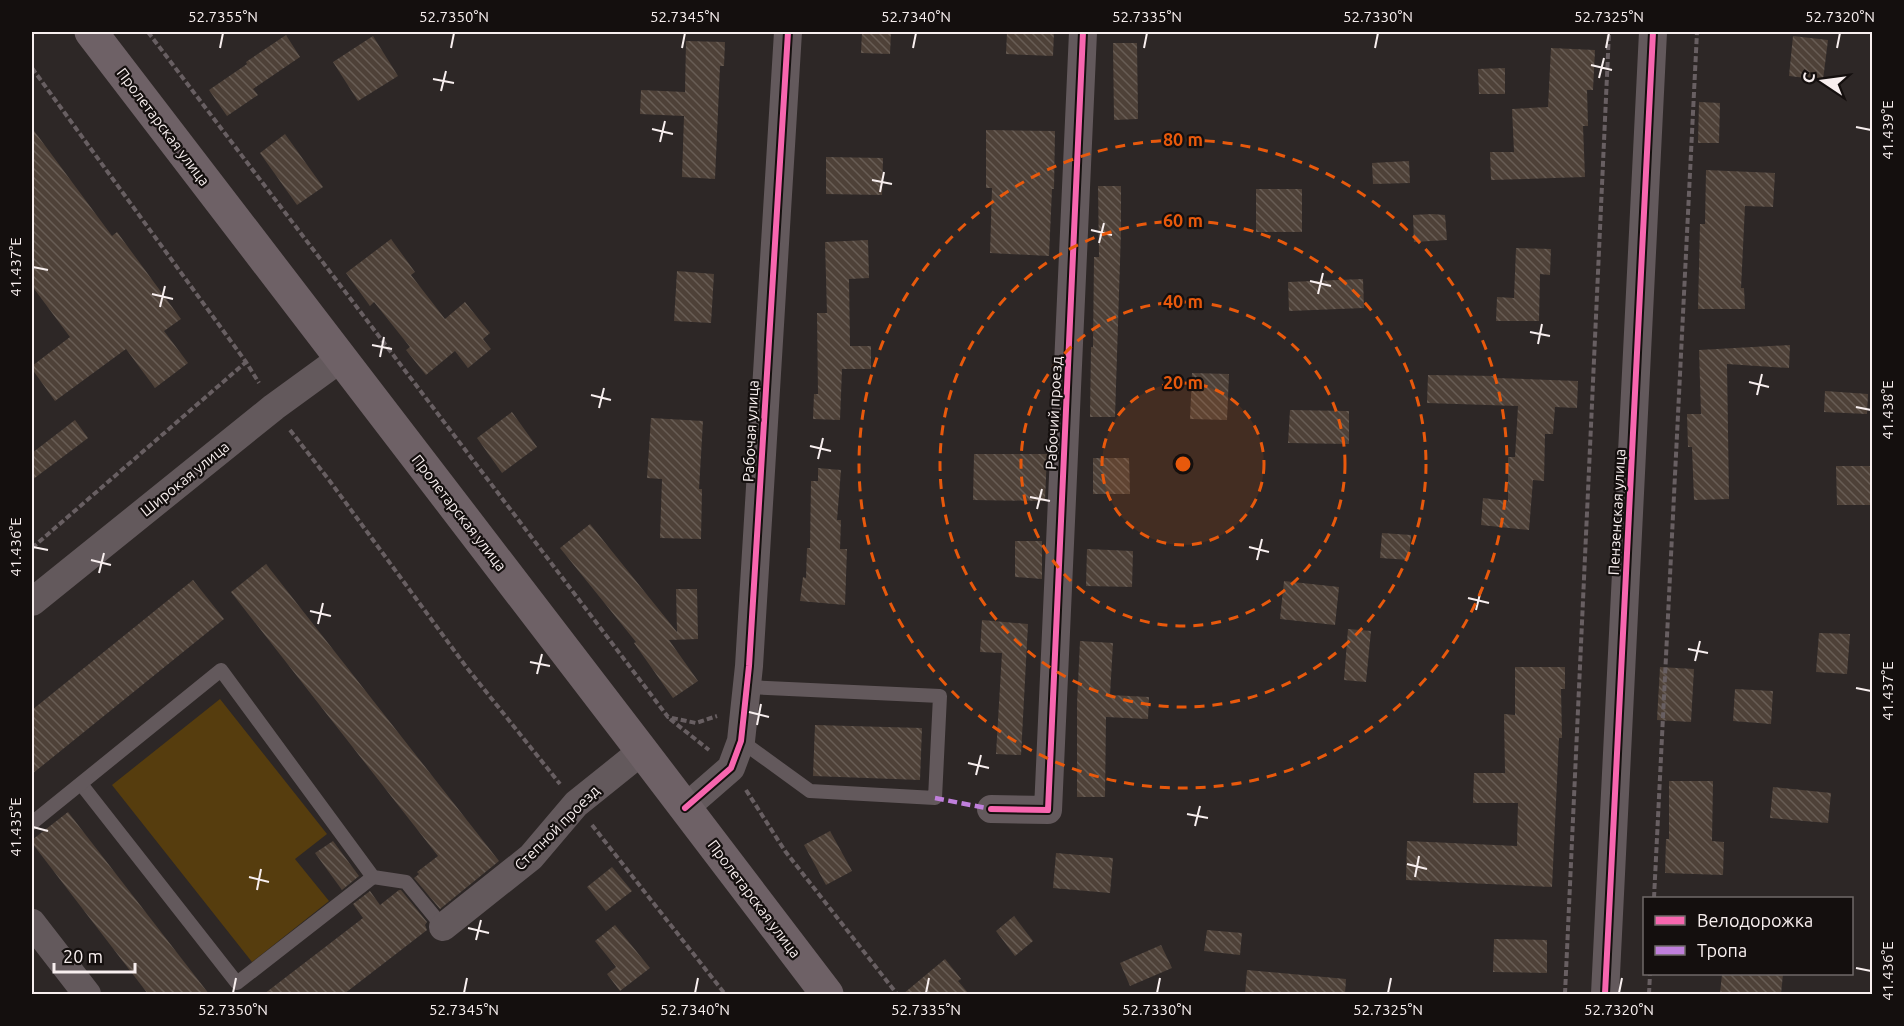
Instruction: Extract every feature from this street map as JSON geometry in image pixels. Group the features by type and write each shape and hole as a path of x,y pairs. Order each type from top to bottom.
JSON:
{"main road":[{"name":"Пролетарская улица","path":"91,32 827,994"}],"street":[{"name":"Рабочая улица","path":"685,808 731,768 741,741 747,687 788,32"},
{"name":"Рабочий проезд","path":"990,809 1048,810 1083,32"},
{"name":"Пензенская улица","path":"1605,994 1653,32"},
{"name":"Широкая улица","path":"32,602 274,407 340,358"},
{"name":"Степной проезд","path":"442,927 531,857 576,804 642,751"},
{"path":"32,923 87,994"}],"lane":[{"path":"32,823 221,670 373,877 406,882 442,927"},
{"path":"741,741 810,791 935,798 940,696 747,687"},
{"path":"81,784 237,983 373,877"}],"path":[{"path":"148,32 668,717 731,768 785,851 897,994"},
{"path":"1565,994 1609,32"},
{"path":"1654,897 1697,32"},
{"path":"32,68 246,362 264,392"},
{"path":"32,548 246,362"},
{"path":"287,426 467,668 725,994"},
{"path":"668,717 696,723 717,717 720,708"},
{"path":"1649,994 1650,975"}],"shaded area":[{"path":"220,699 327,834 295,859 329,901 252,962 112,785"}],"building":[{"path":"862,32 891,32 890,54 861,53"},
{"path":"1007,32 1054,32 1053,56 1006,54"},
{"path":"286,35 300,57 253,89 258,95 227,116 209,90"},
{"path":"373,36 398,76 358,101 333,62"},
{"path":"1793,36 1828,40 1823,80 1789,76"},
{"path":"686,41 725,42 724,66 720,66 715,179 682,177 684,116 640,114 641,90 685,92"},
{"path":"1113,43 1137,43 1138,119 1114,120"},
{"path":"1551,48 1595,50 1593,90 1587,90 1588,126 1583,126 1585,177 1491,180 1490,152 1514,152 1512,109 1548,107"},
{"path":"1505,68 1505,94 1479,94 1478,69"},
{"path":"1699,102 1720,103 1719,143 1698,143"},
{"path":"32,128 112,236 117,232 181,319 164,331 188,363 155,388 126,349 55,401 32,369 32,366 70,337 32,286"},
{"path":"986,130 1055,131 1049,256 990,253 992,188 986,188"},
{"path":"285,134 323,187 297,205 260,153"},
{"path":"826,157 883,158 882,195 826,194"},
{"path":"1409,161 1410,183 1373,184 1372,163"},
{"path":"1706,170 1775,173 1773,207 1745,206 1741,288 1744,288 1745,309 1698,309 1700,224 1705,224"},
{"path":"1098,186 1121,186 1115,417 1090,417 1094,257 1099,257"},
{"path":"1256,189 1302,189 1302,232 1256,232"},
{"path":"1413,215 1445,215 1447,240 1414,242"},
{"path":"391,239 415,272 411,275 445,319 465,302 490,333 483,339 491,349 468,368 455,351 426,375 406,350 410,347 374,302 370,306 346,273"},
{"path":"868,240 869,278 849,279 850,346 871,346 871,369 842,369 840,420 813,419 814,394 818,394 817,313 827,313 825,242"},
{"path":"1516,248 1551,249 1550,275 1540,274 1539,321 1496,321 1497,297 1514,298"},
{"path":"677,271 714,274 711,323 674,321"},
{"path":"1363,279 1364,308 1289,311 1288,282"},
{"path":"1790,345 1789,368 1727,364 1729,499 1694,500 1692,447 1688,447 1687,414 1701,414 1699,350"},
{"path":"1192,373 1229,374 1227,420 1190,419"},
{"path":"1428,375 1578,381 1577,408 1555,407 1553,434 1545,434 1544,481 1533,480 1529,530 1481,525 1483,498 1508,501 1508,457 1515,457 1518,406 1427,403"},
{"path":"1825,391 1868,394 1867,414 1824,412"},
{"path":"1290,410 1349,411 1349,444 1288,443"},
{"path":"512,412 537,447 502,473 477,438"},
{"path":"651,418 703,421 699,489 702,489 701,539 660,538 662,479 647,478"},
{"path":"75,420 88,438 32,480 32,453"},
{"path":"974,454 1047,454 1045,501 973,500"},
{"path":"1093,458 1129,458 1130,494 1093,494"},
{"path":"1836,466 1872,466 1872,505 1837,505"},
{"path":"818,468 841,470 837,520 841,520 840,549 847,549 845,605 800,601 803,577 806,578 807,548 810,548 811,481 818,481"},
{"path":"590,524 677,632 676,589 697,589 698,639 669,640 698,681 673,698 634,643 636,642 560,548"},
{"path":"1382,533 1411,535 1409,560 1380,558"},
{"path":"1015,541 1042,541 1042,579 1015,577"},
{"path":"1087,549 1133,551 1132,587 1086,586"},
{"path":"266,564 499,861 440,909 414,878 419,874 417,872 438,856 231,592"},
{"path":"193,580 224,619 32,774 32,710"},
{"path":"1284,581 1339,587 1335,625 1280,619"},
{"path":"982,620 1028,624 1021,755 996,754 1002,653 980,652"},
{"path":"1348,629 1371,631 1366,682 1344,680"},
{"path":"1819,633 1850,634 1847,674 1816,672"},
{"path":"1080,641 1113,643 1110,695 1149,697 1148,719 1106,717 1105,797 1077,797"},
{"path":"1515,667 1565,667 1565,689 1561,689 1562,738 1559,738 1552,887 1406,880 1407,841 1517,846 1518,803 1473,803 1474,773 1505,773 1504,714 1515,715"},
{"path":"1660,667 1694,669 1691,722 1657,720"},
{"path":"1735,689 1773,691 1771,724 1733,721"},
{"path":"815,725 922,728 920,780 813,776"},
{"path":"1669,781 1713,781 1712,841 1724,842 1723,875 1665,873 1666,839 1669,839"},
{"path":"1773,787 1831,793 1828,823 1770,818"},
{"path":"68,812 209,994 148,994 32,843 32,840"},
{"path":"830,831 852,871 826,885 804,845"},
{"path":"333,841 359,876 342,890 315,853"},
{"path":"1056,853 1113,858 1110,893 1053,888"},
{"path":"612,867 632,891 606,911 587,887"},
{"path":"399,890 427,922 425,925 427,930 344,994 264,994 363,918 353,904 370,891 380,905"},
{"path":"1014,916 1033,941 1015,956 996,931"},
{"path":"615,925 650,968 620,991 607,974 616,967 595,941"},
{"path":"1207,930 1242,933 1240,955 1204,951"},
{"path":"1494,939 1547,940 1547,973 1493,972"},
{"path":"1161,945 1172,968 1130,986 1120,963"},
{"path":"945,959 961,979 958,981 969,994 903,994"},
{"path":"1247,970 1346,979 1345,994 1245,994"},
{"path":"1722,975 1783,975 1781,994 1720,994"}],"marked path":[{"path":"935,798 991,809"}],"cycle path":[{"path":"685,808 731,768 741,741 749,666 788,32"},
{"path":"991,809 1048,810 1083,32"},
{"path":"1605,994 1653,32"}]}
